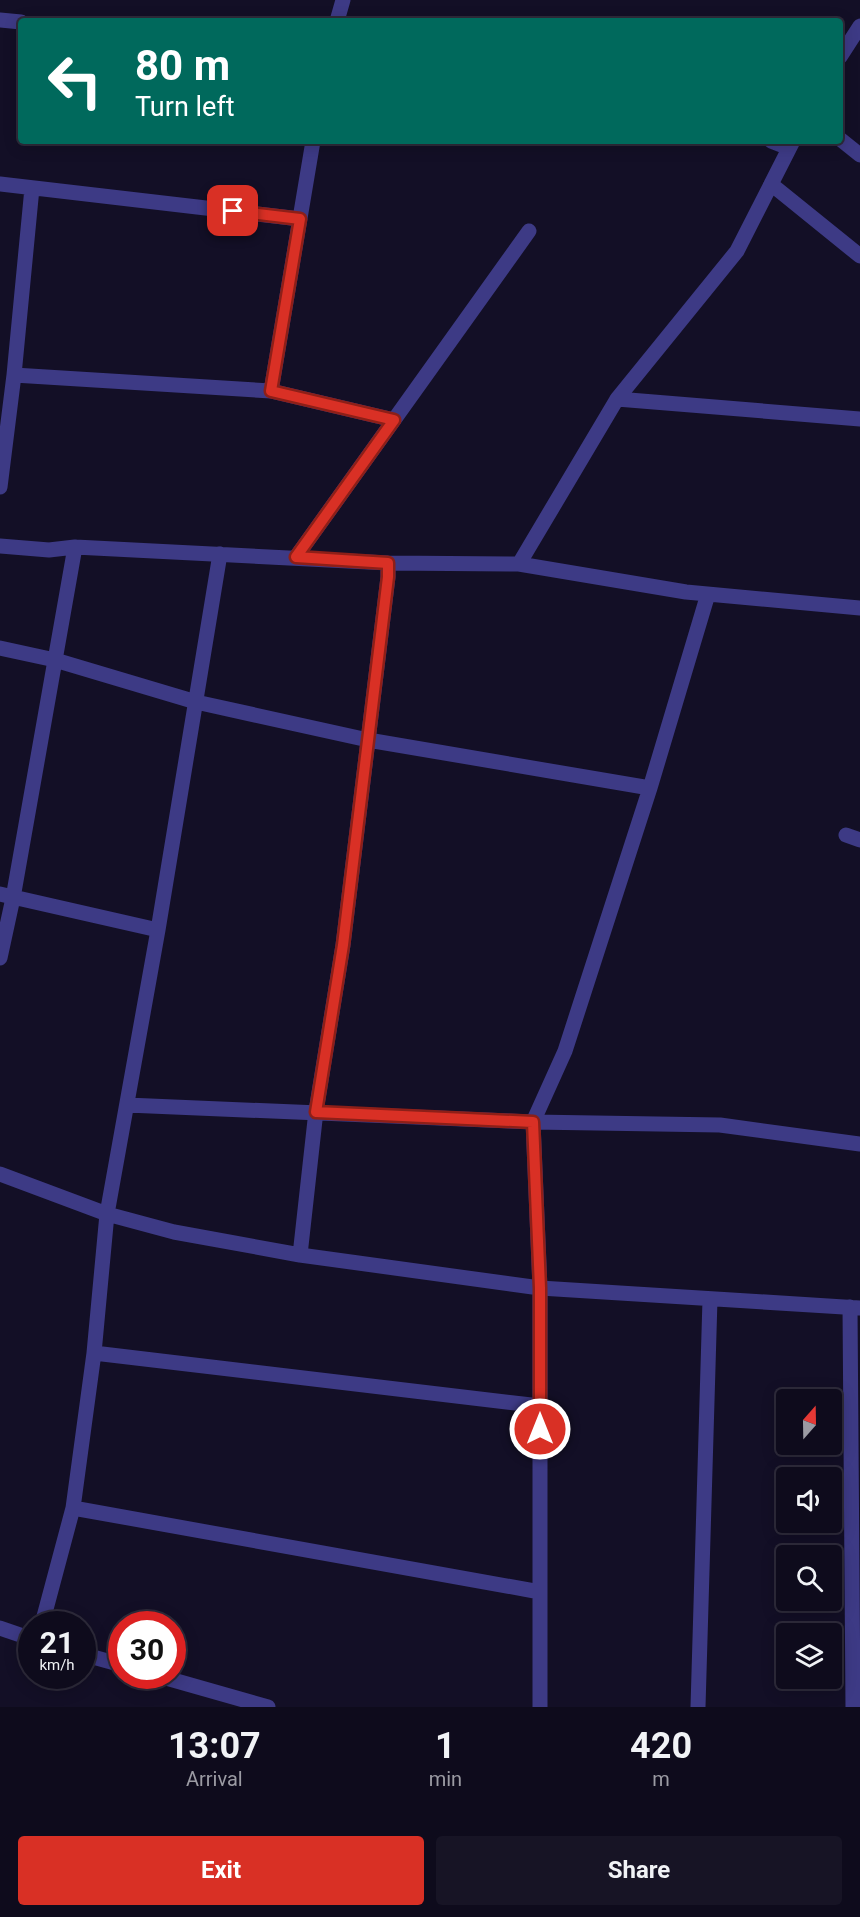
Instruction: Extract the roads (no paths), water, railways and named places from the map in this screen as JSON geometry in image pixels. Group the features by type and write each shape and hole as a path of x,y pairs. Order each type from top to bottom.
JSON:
{"street":[{"path":"338,18 343,0"},
{"path":"0,20 18,22"},
{"path":"843,52 860,26"},
{"path":"843,141 860,155"},
{"path":"271,391 312,144"},
{"path":"519,564 617,399 736,251 791,145"},
{"path":"0,184 300,219"},
{"path":"771,184 860,256"},
{"path":"0,486 14,375 32,188"},
{"path":"296,557 529,231"},
{"path":"14,375 271,391 394,420"},
{"path":"617,399 860,419"},
{"path":"0,546 49,550 75,547 388,563 519,564 686,592 860,608"},
{"path":"0,958 7,896 55,660 75,547"},
{"path":"45,1611 73,1508 94,1353 107,1214 158,930 220,554"},
{"path":"300,1255 316,1112 343,945 388,563"},
{"path":"540,1707 540,1288 533,1122 565,1051 650,788 708,594"},
{"path":"0,648 55,660 196,702 368,740 650,788"},
{"path":"7,896 158,930"},
{"path":"127,1105 533,1122 720,1125 860,1144"},
{"path":"0,1174 107,1214 174,1232 300,1255 540,1288 855,1307 856,1653 853,1707"},
{"path":"699,1707 710,1299"},
{"path":"94,1353 540,1406"},
{"path":"73,1508 540,1593"},
{"path":"0,1628 18,1634"},
{"path":"186,1684 268,1707"}]}
